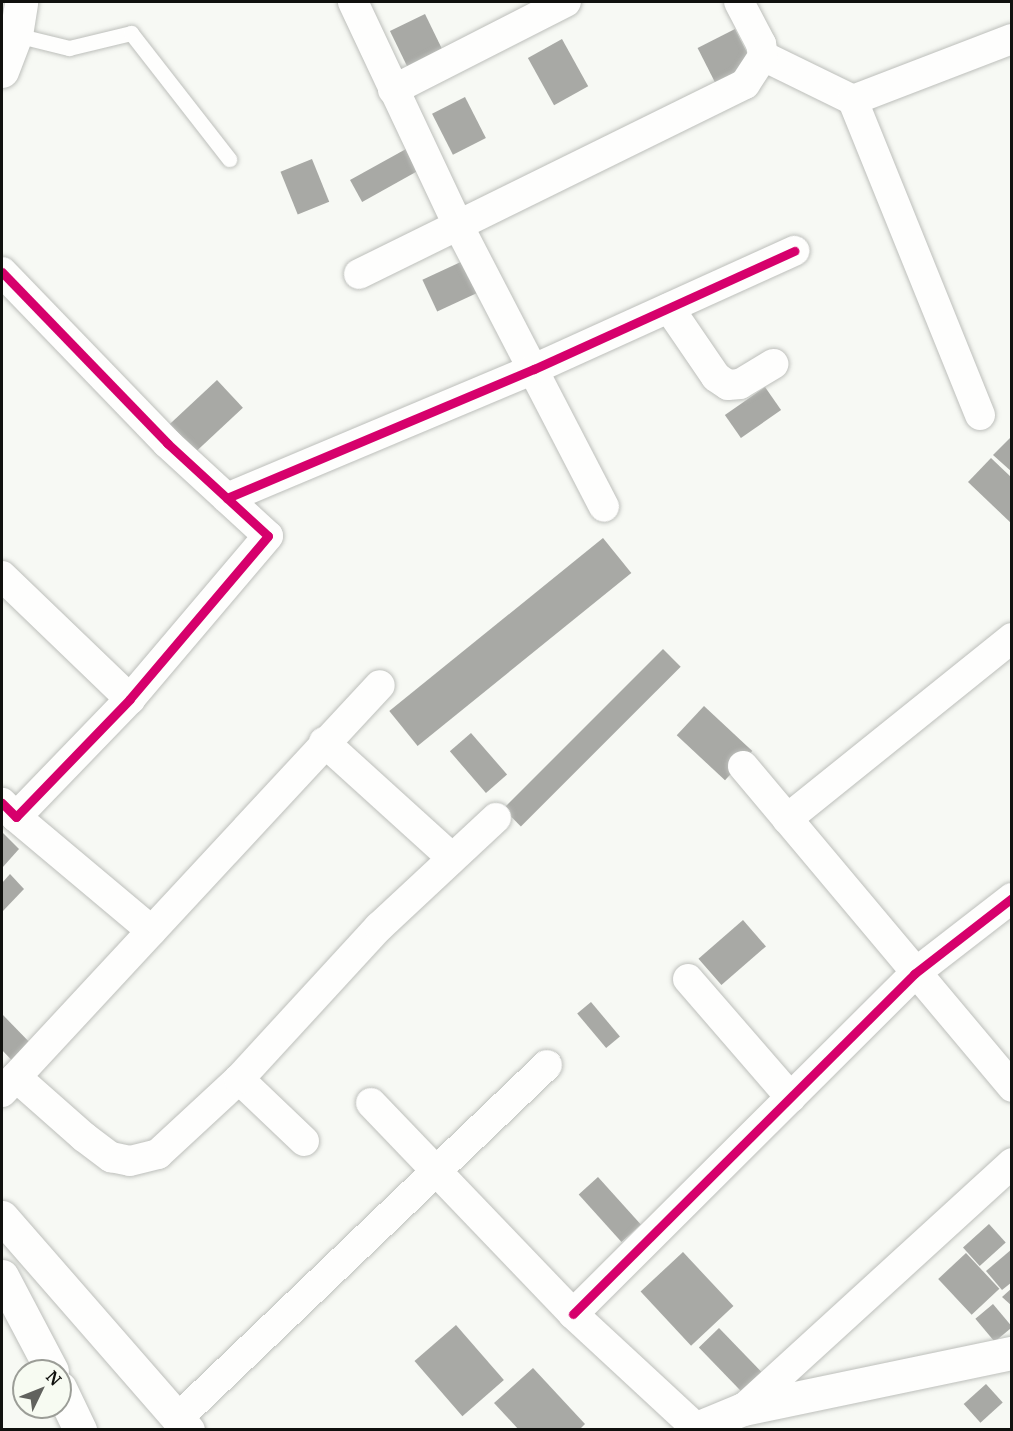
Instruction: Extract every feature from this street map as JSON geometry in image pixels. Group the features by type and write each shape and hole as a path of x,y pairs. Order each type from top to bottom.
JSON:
{"street":[{"path":"2,70 16,34 21,2"},
{"path":"353,2 459,226 604,507"},
{"path":"393,90 566,2"},
{"path":"359,274 745,84 763,56 761,44 739,2"},
{"path":"853,100 1011,39"},
{"path":"763,56 853,100 980,415"},
{"path":"227,498 534,369 794,251"},
{"path":"2,272 167,443 268,536 130,699 9,810 152,931"},
{"path":"669,308 716,376 728,385 740,384 773,364"},
{"path":"2,576 130,699"},
{"path":"787,819 1011,638"},
{"path":"380,685 324,742 9,1084 102,1150 130,1161 158,1154 239,1079 379,927 451,856 496,818"},
{"path":"324,742 451,856"},
{"path":"743,766 914,974 1011,1087"},
{"path":"573,1314 914,974 1011,898"},
{"path":"688,979 791,1098"},
{"path":"2,1217 182,1424 437,1169 547,1065"},
{"path":"239,1079 304,1142"},
{"path":"371,1103 437,1169 573,1314 694,1429 743,1409 1011,1353"},
{"path":"743,1409 1011,1163"},
{"path":"6,1298 44,1359"},
{"path":"72,1413 80,1430"}],"lane":[{"path":"16,34 69,48 131,33 229,159"}],"building":[{"path":"425,14 447,59 412,76 390,31"},
{"path":"735,29 756,71 719,90 698,48"},
{"path":"562,39 588,86 554,105 528,58"},
{"path":"465,97 486,138 453,155 432,114"},
{"path":"406,149 418,171 362,202 350,180"},
{"path":"312,159 329,202 298,214 280,172"},
{"path":"465,260 480,292 437,312 422,280"},
{"path":"217,380 243,408 194,453 168,426"},
{"path":"765,387 781,410 741,438 725,415"},
{"path":"1012,436 1012,472 993,455"},
{"path":"991,458 1012,478 1012,524 968,482"},
{"path":"603,538 631,573 418,746 389,711"},
{"path":"663,649 681,667 521,826 503,809"},
{"path":"704,706 752,751 725,780 677,735"},
{"path":"471,733 507,775 486,793 450,751"},
{"path":"2,832 19,849 2,868"},
{"path":"10,874 24,889 2,912 2,883"},
{"path":"743,920 766,946 721,985 698,959"},
{"path":"591,1002 620,1036 606,1048 577,1014"},
{"path":"2,1014 37,1050 19,1068 2,1050"},
{"path":"598,1177 641,1225 622,1242 579,1194"},
{"path":"989,1224 1006,1243 980,1266 963,1247"},
{"path":"1012,1249 1012,1282 1002,1290 986,1271"},
{"path":"683,1252 733,1306 691,1346 641,1292"},
{"path":"966,1253 999,1289 972,1315 938,1279"},
{"path":"1012,1288 1012,1306 1002,1297"},
{"path":"993,1304 1012,1327 995,1342 975,1319"},
{"path":"456,1325 504,1380 462,1416 414,1361"},
{"path":"719,1328 763,1374 743,1393 699,1347"},
{"path":"533,1368 585,1424 579,1430 519,1430 494,1403"},
{"path":"986,1384 1003,1403 980,1423 964,1404"}],"cycle path":[{"path":"227,498 534,369 794,251"},
{"path":"2,272 167,443 268,536 130,699 16,817 2,803"},
{"path":"573,1314 914,974 1012,898"}]}
